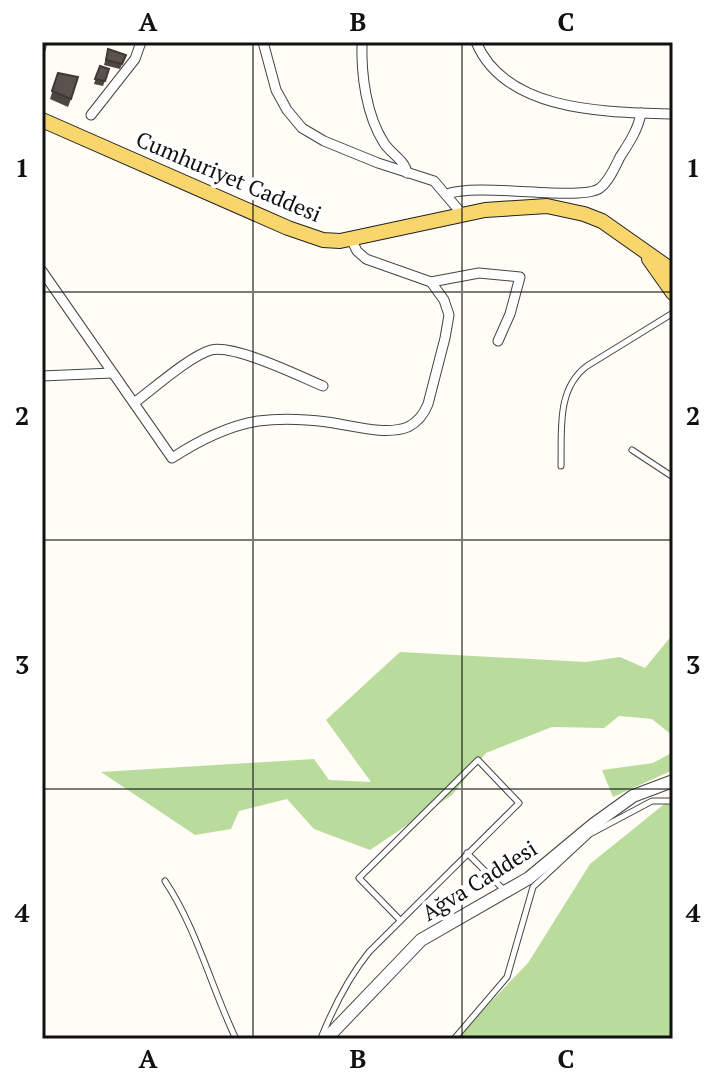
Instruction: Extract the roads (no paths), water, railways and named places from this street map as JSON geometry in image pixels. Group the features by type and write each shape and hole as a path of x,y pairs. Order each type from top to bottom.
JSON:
{"main road":[{"name":"Cumhuriyet Caddesi","path":"42,120 297,232 323,240 351,239 463,215 526,206 565,209 602,221 672,269"},
{"path":"639,246 673,293"}],"street":[{"path":"91,115 135,59 141,42"},
{"path":"263,42 276,90 302,128 324,141 434,181 463,215"},
{"path":"362,42 362,76 374,123 382,141 407,167 407,173"},
{"path":"476,42 491,68 525,92 563,104 673,114"},
{"path":"447,194 464,190 584,194 595,191 605,184 633,136 641,113"},
{"path":"351,239 366,259 431,282 479,273 520,277 510,314 498,341"},
{"path":"42,271 172,458 217,433 256,422 314,420 378,429 408,426 417,421 426,410 449,315 447,305 431,282"},
{"path":"134,403 198,356 220,349 232,350 323,386"},
{"path":"42,376 112,373"},
{"name":"Ağva Caddesi","path":"323,1039 421,940 529,878 633,796 673,781"}],"lane":[{"path":"42,50 44,42"},
{"path":"561,466 565,397 575,376 673,313"},
{"path":"632,450 673,477"},
{"path":"323,1039 335,1003 354,971 400,920 519,803 478,760 359,878 400,920"},
{"path":"454,1039 507,977 533,887 590,834 652,801 673,801"},
{"path":"467,853 506,891"},
{"path":"165,881 181,904 219,1005 236,1039"}]}
